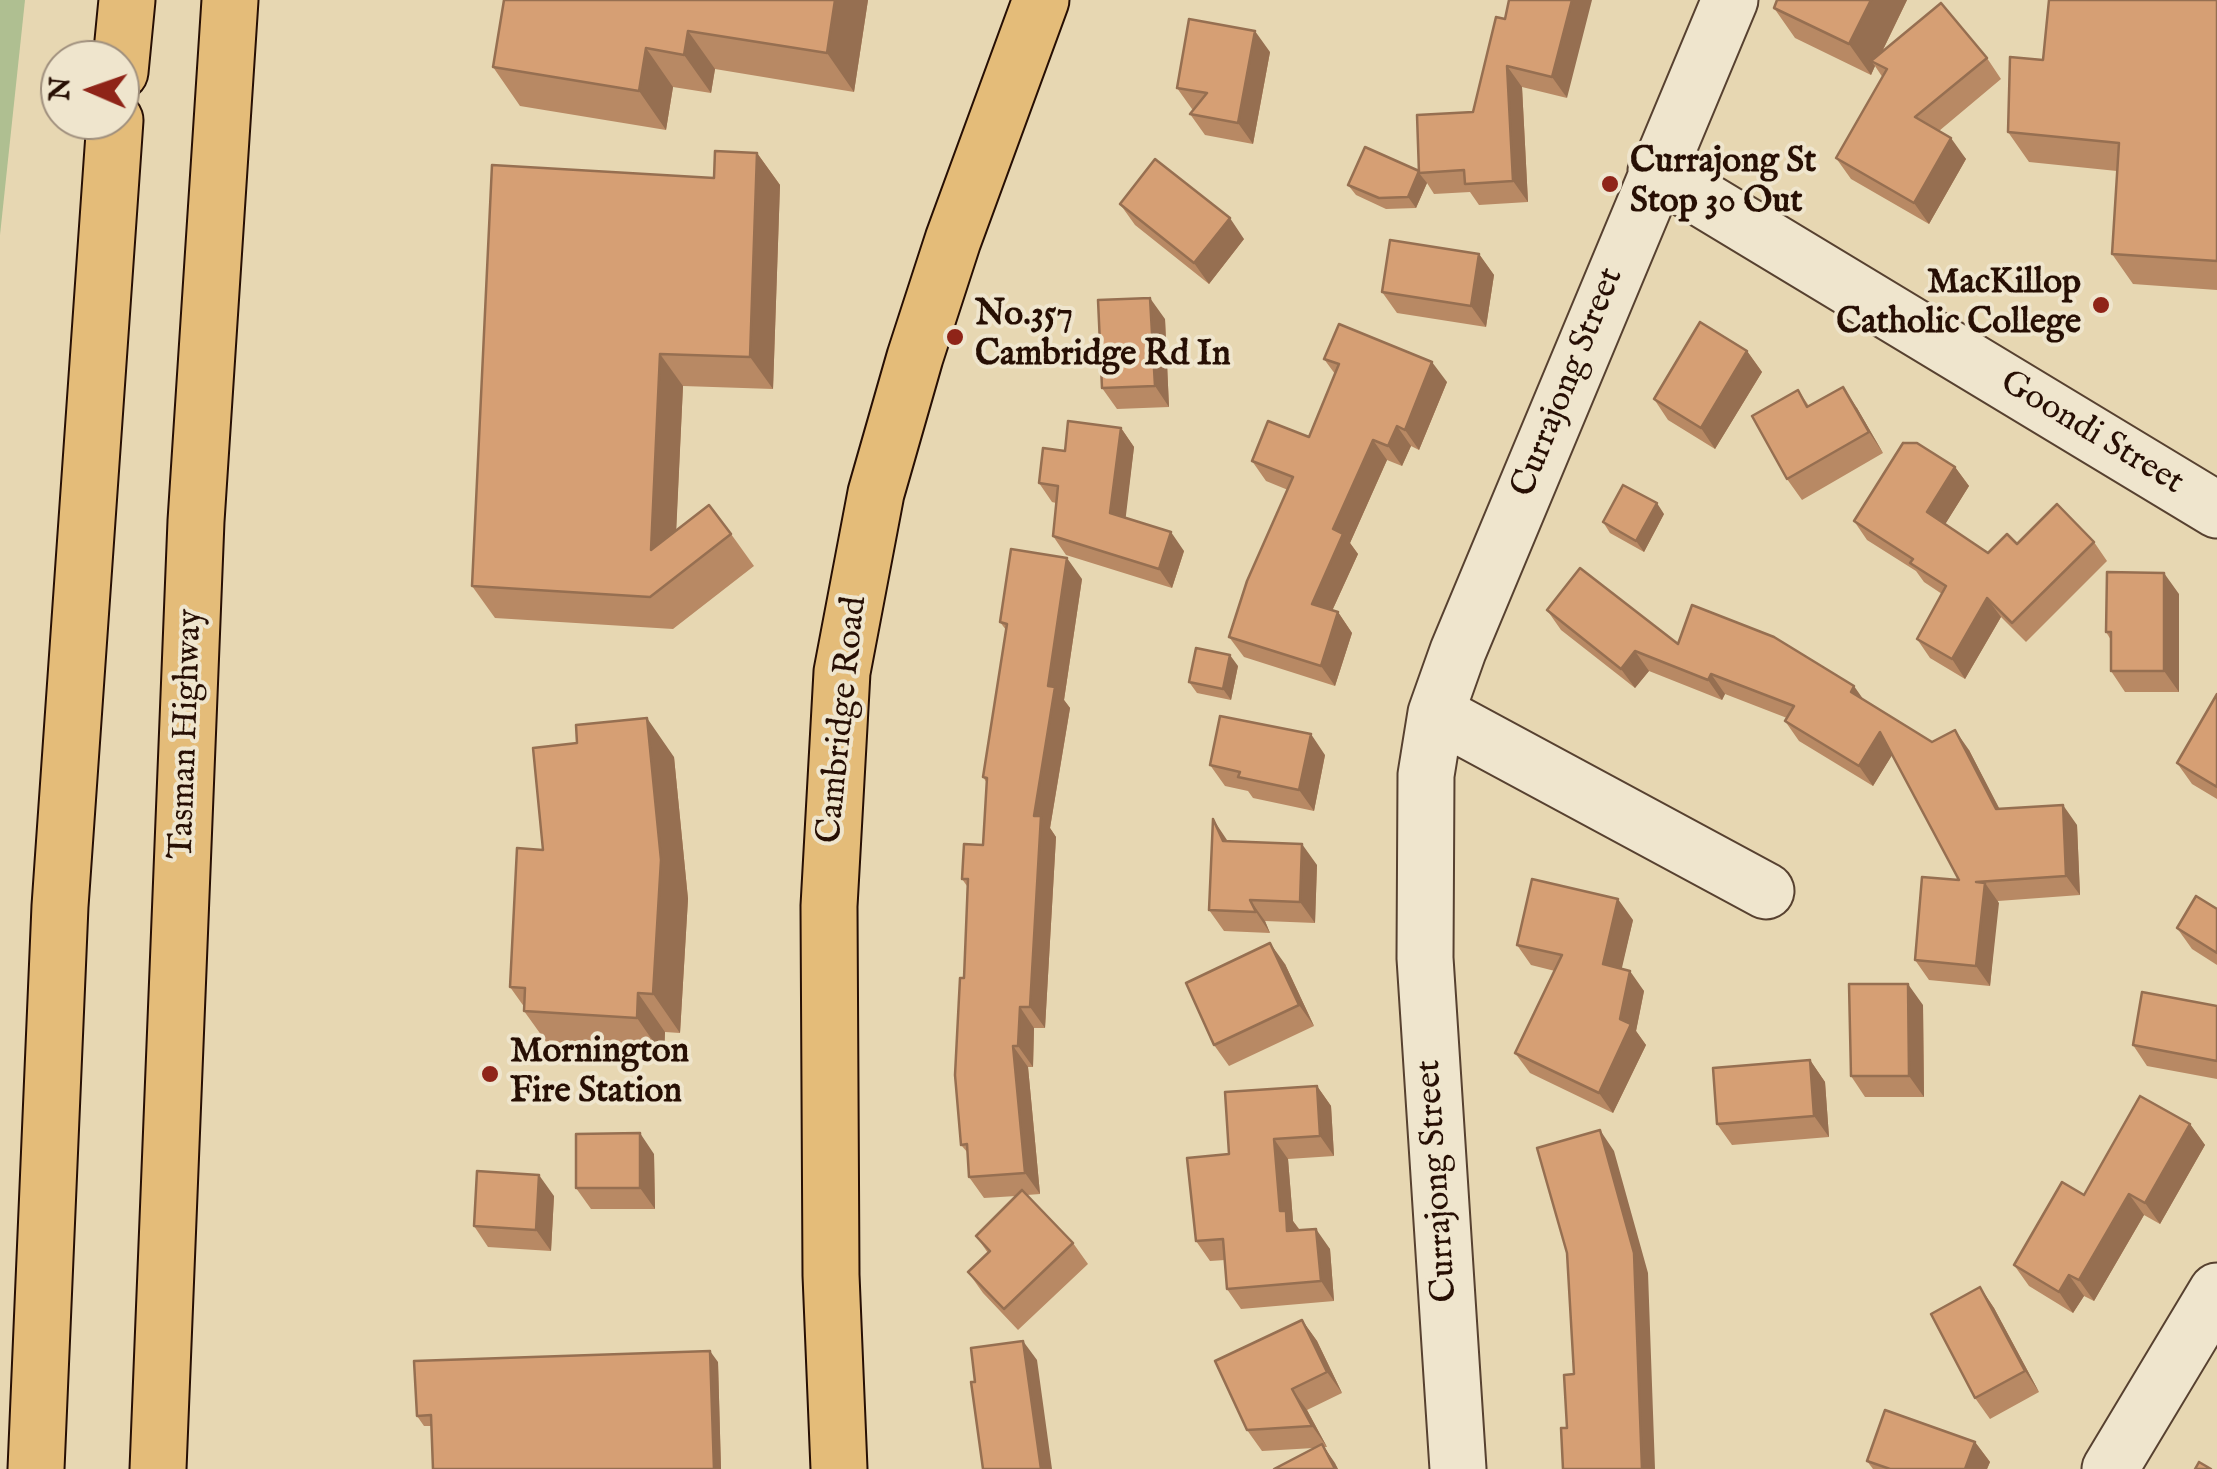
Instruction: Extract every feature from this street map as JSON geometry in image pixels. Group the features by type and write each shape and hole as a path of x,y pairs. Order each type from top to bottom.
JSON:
{"main road":[{"path":"123,40 127,0"},
{"name":"Tasman Highway","path":"158,1469 196,521 230,0"},
{"name":"Cambridge Road","path":"838,1469 831,1275 829,906 842,672 876,493 910,374 953,240 1041,0"},
{"path":"12,1469 60,906 115,140"},
{"path":"36,1469 60,906"},
{"path":"174,1083 185,1469"}],"street":[{"name":"Currajong Street","path":"1458,1469 1425,958 1426,775 1436,714 1656,171 1730,0"},
{"name":"Goondi Street","path":"1656,171 2217,510"},
{"path":"1436,714 1766,891"},
{"path":"2110,1469 2217,1291"}],"green space":[{"path":"0,0 25,0 0,235"}],"building":[{"path":"504,0 835,0 827,53 688,31 684,55 646,48 639,91 493,67"},
{"path":"1509,0 1572,0 1552,77 1507,66 1513,181 1465,184 1464,170 1419,173 1417,115 1473,112 1496,17 1505,19"},
{"path":"1777,0 1871,0 1849,44 1774,8"},
{"path":"2049,0 2217,0 2217,261 2112,254 2119,143 2008,132 2010,57 2043,60"},
{"path":"1941,3 1987,58 1915,117 1951,138 1914,203 1836,158 1887,69 1871,61"},
{"path":"1189,19 1255,31 1238,123 1190,114 1207,93 1177,88"},
{"path":"1365,147 1419,171 1408,197 1379,198 1348,185"},
{"path":"715,151 757,153 750,357 660,354 651,550 709,505 731,534 650,597 472,586 492,165 714,178"},
{"path":"1155,159 1230,218 1194,263 1120,204"},
{"path":"1390,240 1479,254 1471,306 1382,292"},
{"path":"1150,298 1155,386 1102,388 1098,300"},
{"path":"1700,322 1747,351 1701,428 1654,399"},
{"path":"1339,324 1432,362 1405,430 1397,426 1388,446 1373,440 1333,529 1343,534 1312,604 1338,612 1321,666 1229,637 1247,581 1293,477 1252,461 1268,421 1309,437 1339,364 1324,359"},
{"path":"1843,387 1869,432 1787,479 1752,416 1798,390 1807,407"},
{"path":"1068,421 1121,428 1110,513 1171,532 1159,569 1053,536 1058,486 1039,483 1043,448 1065,451"},
{"path":"1903,443 1917,443 1955,467 1927,512 1988,553 2007,534 2017,544 2057,504 2094,542 2012,623 1987,598 1952,659 1917,639 1946,586 1910,563 1913,559 1854,521"},
{"path":"1623,485 1657,503 1636,541 1603,522"},
{"path":"1011,549 1067,558 1048,686 1055,687 1034,816 1041,816 1030,1007 1020,1007 1018,1046 1013,1046 1025,1173 969,1177 967,1144 961,1145 955,1075 968,879 962,879 964,844 983,845 987,778 983,777 1007,624 1000,622"},
{"path":"1580,568 1678,644 1692,605 1774,637 1854,686 1851,692 1932,742 1955,730 1996,809 2063,805 2066,876 1976,882 1985,883 1976,966 1915,960 1922,877 1959,880 1880,732 1859,766 1785,721 1794,706 1711,674 1708,680 1635,651 1621,669 1547,610"},
{"path":"2107,572 2164,573 2164,671 2111,671 2111,632 2106,632"},
{"path":"1196,648 1230,655 1223,689 1189,682"},
{"path":"2217,694 2217,787 2177,763"},
{"path":"1220,716 1311,734 1299,790 1238,777 1240,772 1210,765"},
{"path":"647,718 661,860 653,994 638,993 637,1018 524,1011 525,988 510,987 517,848 543,850 533,748 577,743 576,725"},
{"path":"1213,819 1223,841 1302,844 1300,902 1250,900 1256,912 1209,910"},
{"path":"1532,879 1618,899 1603,964 1630,971 1620,1019 1631,1024 1599,1093 1515,1053 1562,955 1517,945"},
{"path":"2196,896 2217,909 2217,953 2177,928"},
{"path":"1270,943 1299,1005 1214,1045 1186,983"},
{"path":"1849,984 1908,984 1909,1076 1851,1076"},
{"path":"2142,992 2217,1006 2217,1061 2133,1045"},
{"path":"1810,1060 1814,1116 1717,1124 1713,1068"},
{"path":"1317,1086 1320,1136 1274,1139 1280,1211 1286,1211 1287,1231 1316,1229 1321,1281 1227,1289 1223,1239 1196,1241 1187,1158 1229,1154 1225,1092"},
{"path":"2140,1096 2190,1124 2145,1203 2129,1194 2079,1280 2069,1275 2059,1292 2014,1265 2062,1182 2084,1195"},
{"path":"1600,1130 1634,1253 1642,1469 1563,1469 1561,1428 1567,1428 1564,1375 1574,1374 1567,1253 1537,1148"},
{"path":"640,1133 640,1188 576,1188 576,1134"},
{"path":"477,1171 539,1175 536,1230 474,1226"},
{"path":"1022,1190 1073,1243 1004,1309 968,1272 990,1251 976,1236"},
{"path":"1980,1287 2025,1371 1975,1398 1931,1314"},
{"path":"1302,1320 1327,1372 1292,1389 1312,1426 1247,1430 1215,1361"},
{"path":"1023,1341 1041,1469 983,1469 971,1382 975,1382 971,1348"},
{"path":"710,1351 714,1469 433,1469 431,1415 417,1416 414,1361"},
{"path":"1885,1410 1975,1442 1965,1469 1890,1469 1867,1461"},
{"path":"1322,1444 1335,1469 1274,1469"}],"place":[{"name":"Currajong St Stop 30 Out","path":"1610,184"},
{"name":"MacKillop Catholic College","path":"2101,305"},
{"name":"No.357 Cambridge Rd In","path":"955,337"},
{"name":"Mornington Fire Station","path":"490,1074"}]}
